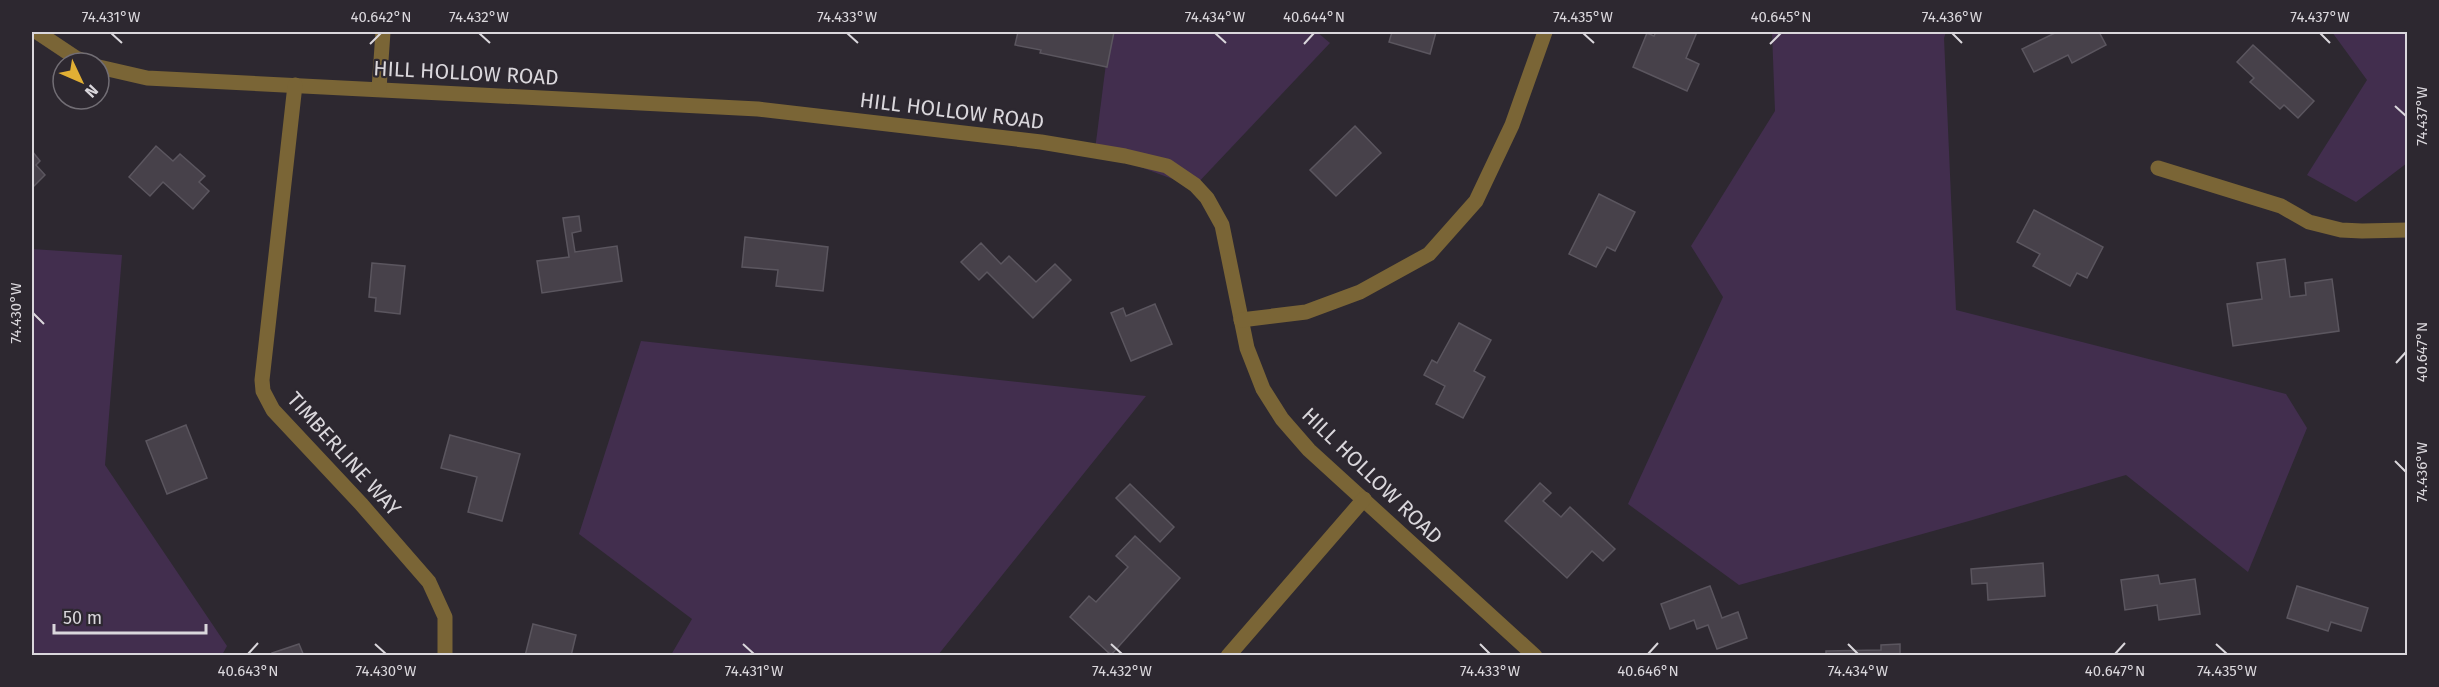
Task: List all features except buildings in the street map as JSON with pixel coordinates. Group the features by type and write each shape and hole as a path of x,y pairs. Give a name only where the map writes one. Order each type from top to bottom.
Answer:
{"street":[{"path":"37,32 66,51"},
{"path":"379,89 383,32"},
{"path":"1241,320 1306,312 1360,292 1429,254 1476,201 1512,124 1545,32"},
{"name":"HILL HOLLOW ROAD","path":"111,70 147,78 758,109 1041,142 1125,156 1167,166 1195,185 1207,198 1222,225 1247,348 1263,389 1282,419 1309,450 1535,656"},
{"name":"TIMBERLINE WAY","path":"295,85 263,368 263,391 273,410 362,505 429,582 445,617 445,656"},
{"path":"2157,168 2281,206 2309,222 2341,230 2408,230"},
{"path":"1228,656 1364,499"}],"shaded area":[{"path":"1110,32 1317,32 1330,43 1194,187 1095,150"},
{"path":"1772,32 1946,32 1944,38 1956,310 2286,394 2307,428 2248,572 2126,475 1739,585 1628,504 1723,297 1691,246 1775,111"},
{"path":"2332,32 2407,32 2407,163 2356,202 2307,175 2367,80"},
{"path":"32,249 122,255 105,465 227,646 222,655 32,655"},
{"path":"641,341 1146,396 938,655 671,655 692,619 579,534"}]}
